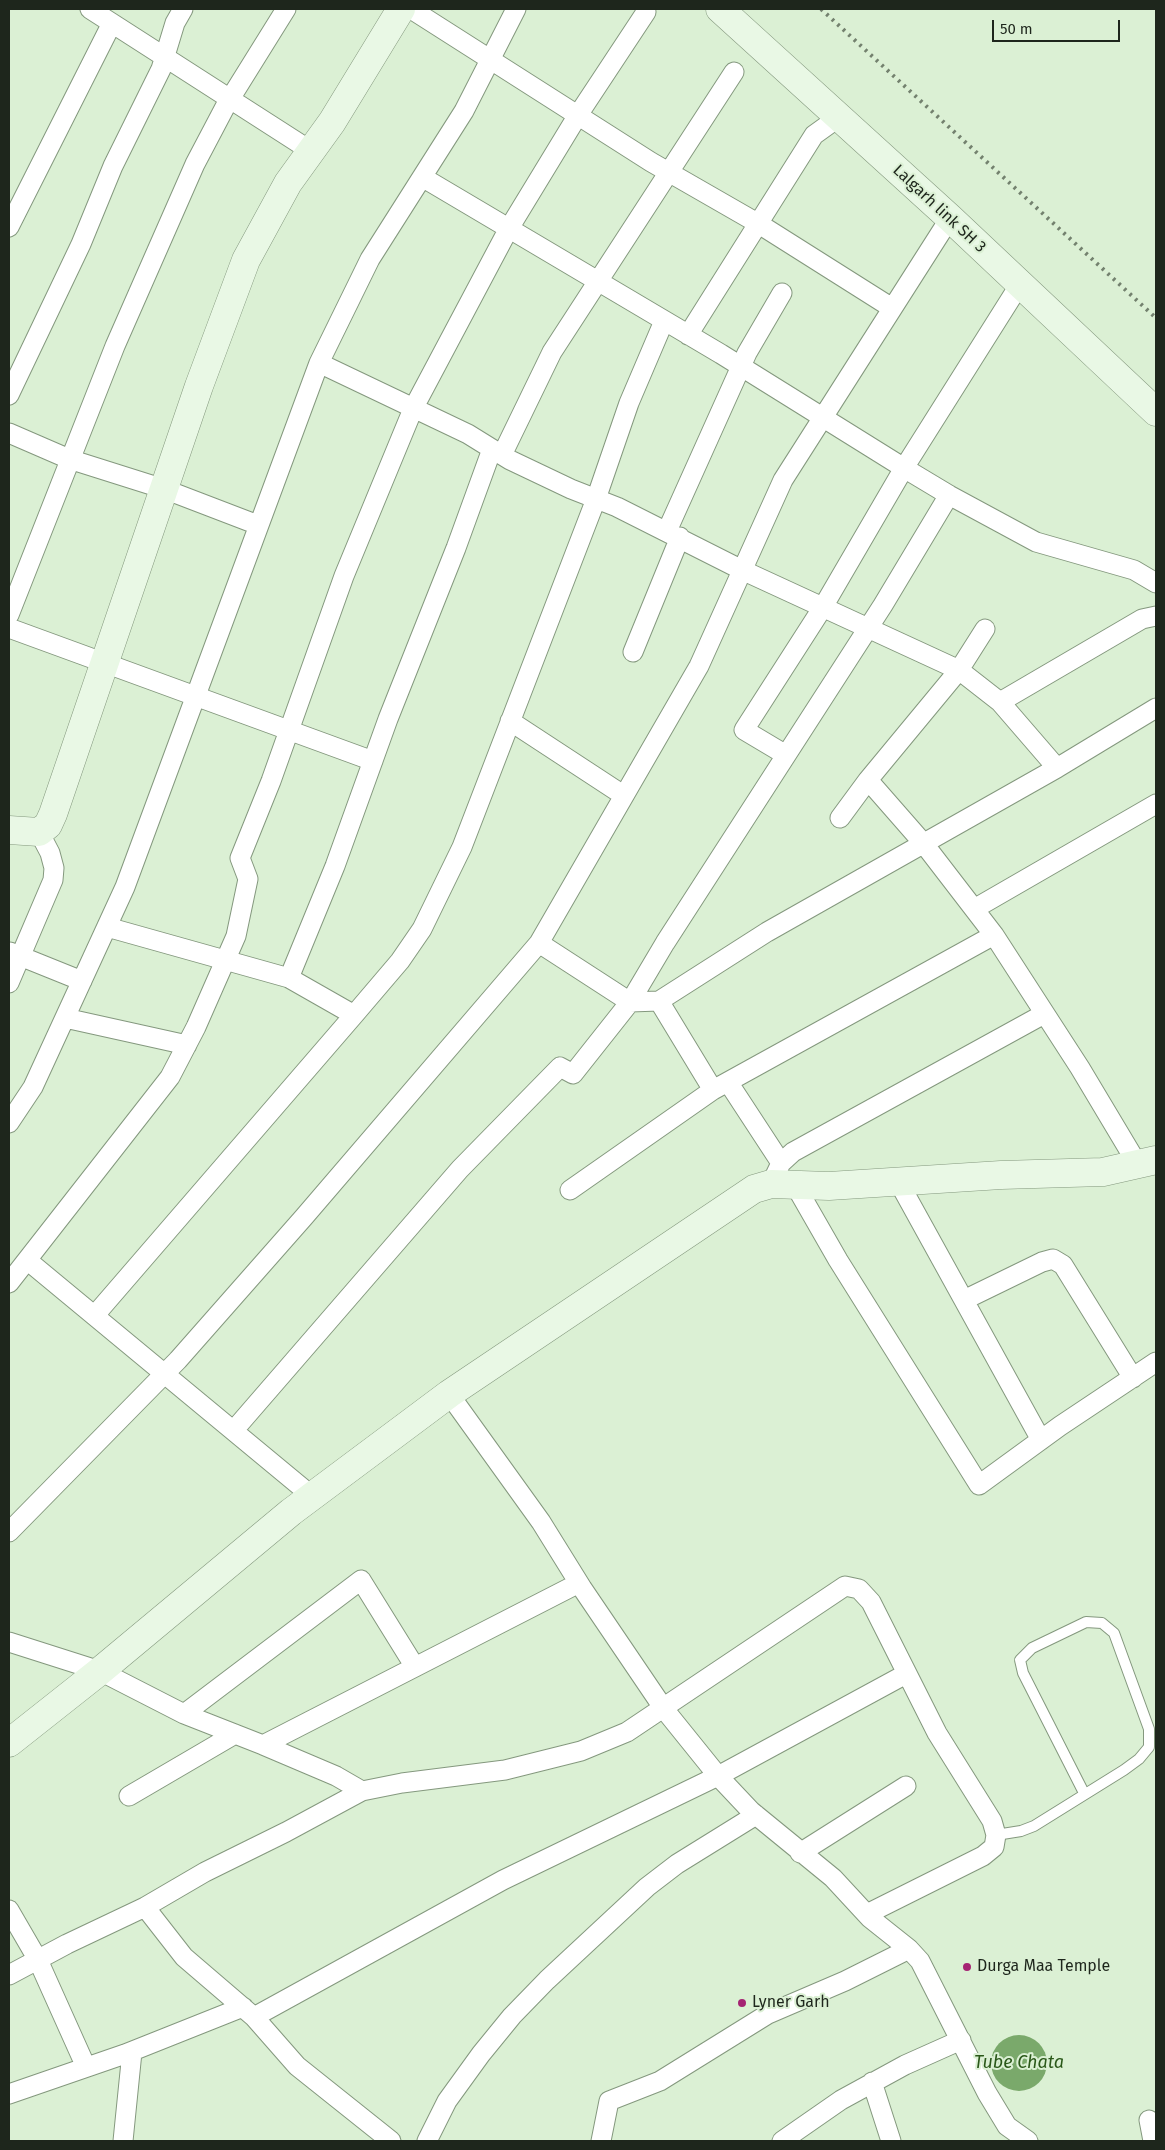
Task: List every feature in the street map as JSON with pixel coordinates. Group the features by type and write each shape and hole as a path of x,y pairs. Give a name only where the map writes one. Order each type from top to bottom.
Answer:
{"street":[{"path":"90,9 164,57 231,97 311,151"},
{"path":"9,395 81,244 113,166 161,69 174,23 184,9"},
{"path":"9,615 69,458 194,164 231,97 286,9"},
{"path":"9,830 39,832 48,824 64,788 104,662 246,260 288,183 332,122 402,9"},
{"path":"412,9 669,172 759,224 892,308"},
{"path":"9,1123 33,1087 124,887 319,363 370,259 464,111 516,9"},
{"name":"Lalgarh link SH 3","path":"720,9 950,218 1156,412"},
{"path":"9,1283 20,1260 170,1077 187,1045 236,936 248,879 240,858 289,731 344,576 413,409 508,230 578,115 646,12"},
{"path":"9,228 112,23"},
{"path":"289,978 335,866 373,761 497,452 552,352 596,281 734,72"},
{"path":"688,335 814,135 839,117"},
{"path":"422,177 508,230 741,366 949,495 1036,542 1134,570 1156,583"},
{"path":"9,1532 165,1372 304,1217 539,943 699,666 783,480 822,416 950,218"},
{"path":"786,754 744,730 823,607 904,468 1020,284"},
{"path":"633,652 674,534 741,366 782,293"},
{"path":"95,1315 400,961 422,929 462,847 596,499 629,403 664,321"},
{"path":"319,363 468,434 497,452 571,489 674,534 742,570 959,670 1000,702 1057,768"},
{"path":"9,433 69,458 164,489 258,525"},
{"path":"234,1430 460,1170 560,1067 573,1074 630,1002 665,943 868,627 949,495"},
{"path":"1000,702 1142,619 1156,616"},
{"path":"9,628 373,761"},
{"path":"840,818 868,780 959,670 984,629"},
{"path":"539,943 630,1002 659,1001 767,932 1057,768 1156,708"},
{"path":"510,721 623,795"},
{"path":"9,1743 100,1671 185,1598 312,1496 449,1394 754,1190 782,1177 830,1186 898,1181 1103,1172 1150,1166 1080,1068 994,935 924,844 868,780"},
{"path":"974,909 1156,804"},
{"path":"9,983 14,954 54,880 54,868 50,853 39,832"},
{"path":"107,926 289,978 354,1015"},
{"path":"570,1190 720,1086 994,935"},
{"path":"14,954 82,981"},
{"path":"659,1001 720,1086 838,1260 979,1485 1041,1440 1156,1362"},
{"path":"782,1177 793,1152 1044,1014"},
{"path":"65,1018 187,1045"},
{"path":"898,1181 1041,1440"},
{"path":"964,1300 1042,1262 1054,1259 1063,1265 1133,1378"},
{"path":"20,1260 95,1315 312,1496"},
{"path":"449,1394 541,1522 578,1583 664,1709 718,1776 756,1815 800,1853 833,1878 867,1914 909,1949 920,1961 987,2093 1007,2126 1028,2141"},
{"path":"184,1714 361,1580 415,1668"},
{"path":"263,1745 578,1583"},
{"path":"9,1975 145,1907 205,1872 362,1792 402,1783 505,1770 581,1751 627,1732 845,1586 859,1589 871,1602 937,1733 992,1820 996,1834 994,1847 983,1856 867,1914"},
{"path":"9,1642 100,1671 184,1714 336,1776 362,1792"},
{"path":"9,2094 248,2012 503,1880 718,1776 906,1674"},
{"path":"129,1796 235,1734"},
{"path":"800,1853 906,1786"},
{"path":"427,2141 446,2101 481,2054 512,2016 547,1980 647,1887 677,1864 756,1815"},
{"path":"145,1907 184,1957 248,2012 297,2066 391,2141"},
{"path":"9,1910 38,1960 86,2067"},
{"path":"601,2141 609,2101 660,2081 768,2014 845,1981 909,1949"},
{"path":"782,2141 841,2100 872,2082 961,2040"},
{"path":"123,2141 132,2052"},
{"path":"872,2082 891,2141"},
{"path":"1149,2120 1153,2141"}],"lane":[{"path":"996,1834 1021,1831 1034,1826 1084,1793 1124,1770 1139,1759 1149,1747 1149,1729 1114,1633 1102,1622 1086,1622 1032,1648 1020,1660 1023,1673 1084,1793"}],"water":[{"name":"Tube Chata","path":"1013,2035 1025,2035 1035,2039 1043,2047 1047,2063 1043,2079 1035,2087 1025,2091 1013,2091 1003,2087 995,2079 991,2069 991,2057 995,2047 1003,2039"}],"railway":[{"path":"821,9 1156,318"}],"place":[{"name":"Durga Maa Temple","path":"967,1967"},
{"name":"Lyner Garh","path":"742,2003"}]}
